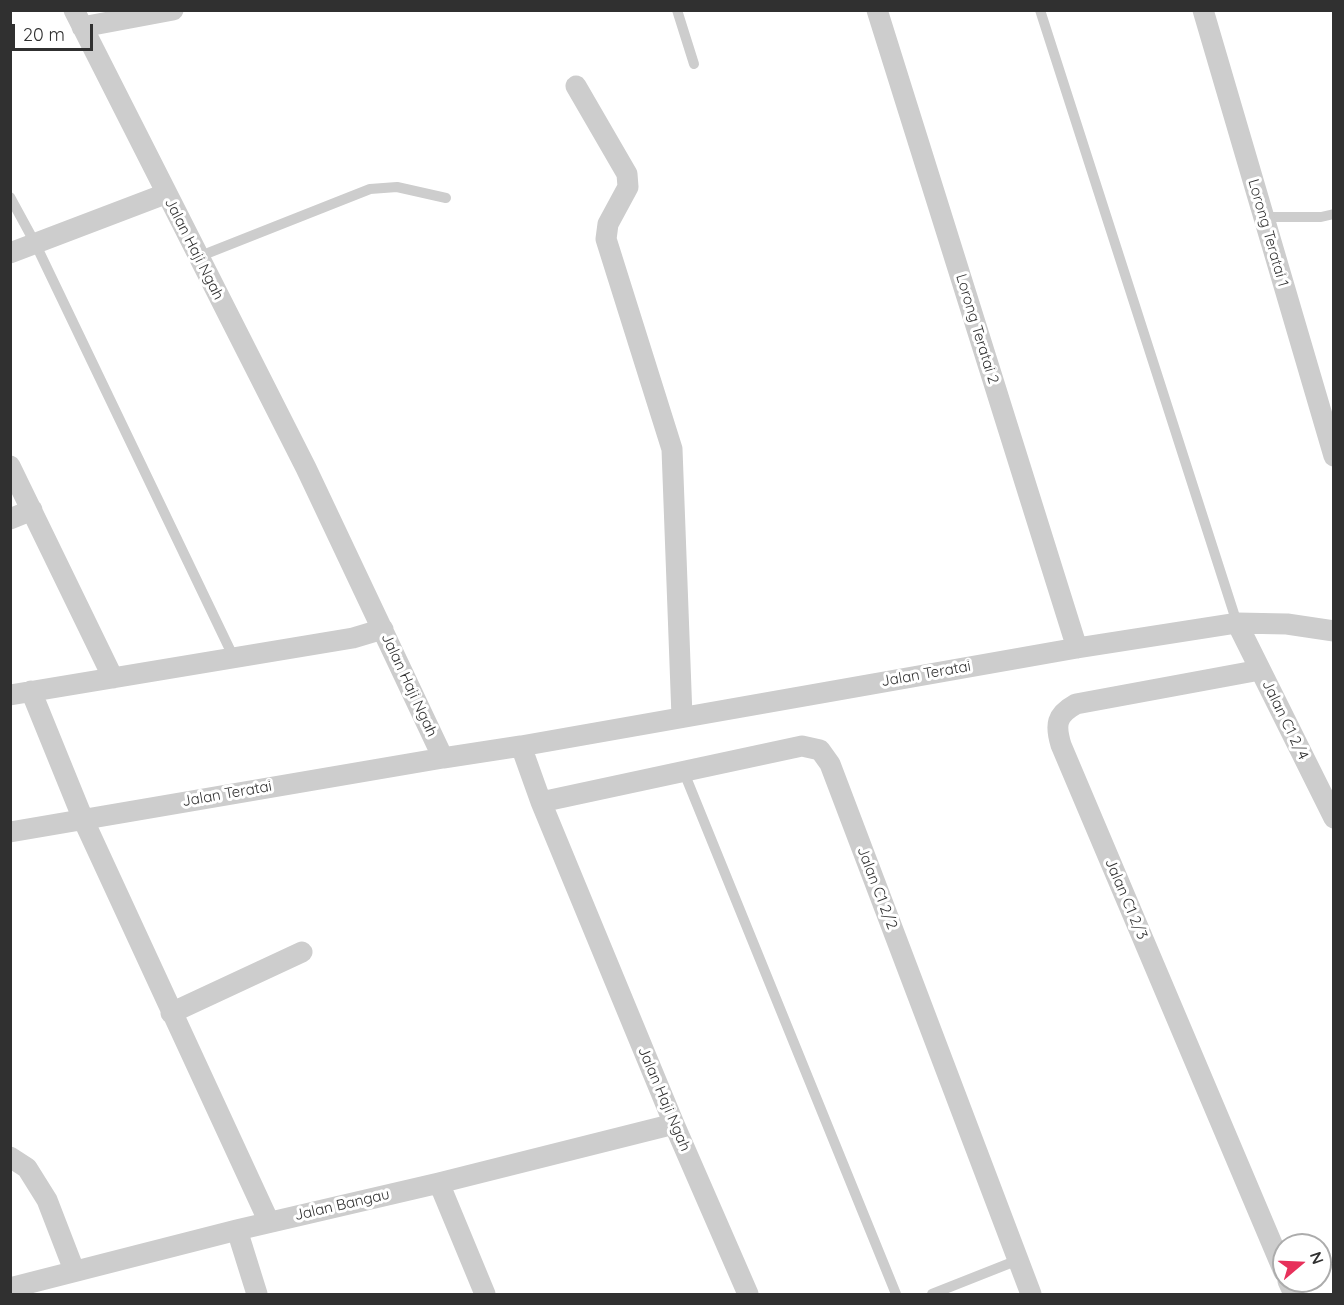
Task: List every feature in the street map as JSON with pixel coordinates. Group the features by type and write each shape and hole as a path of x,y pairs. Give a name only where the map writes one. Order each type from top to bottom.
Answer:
{"street":[{"path":"78,19 172,10"},
{"name":"Lorong Teratai 2","path":"877,10 1077,648"},
{"name":"Lorong Teratai 1","path":"1203,10 1334,456"},
{"name":"Jalan Haji Ngah","path":"78,19 306,468 443,758"},
{"path":"576,86 629,181 608,224 606,239 672,449 682,717"},
{"path":"10,253 165,194"},
{"path":"10,466 113,678"},
{"path":"10,519 32,510"},
{"name":"Jalan Teratai","path":"521,746 1077,648 1237,623 1287,624 1334,631"},
{"name":"Jalan C1 2/4","path":"1237,623 1334,818"},
{"path":"269,1222 83,819 21,693 233,656 353,638 383,629"},
{"name":"Jalan C1 2/3","path":"1260,669 1076,704 1066,709 1058,719 1057,731 1272,1244"},
{"path":"443,758 521,746"},
{"name":"Jalan Haji Ngah","path":"521,746 541,802 674,1124 748,1294"},
{"name":"Jalan C1 2/2","path":"541,802 802,746 819,750 830,764 1031,1294"},
{"name":"Jalan Teratai","path":"10,832 443,758"},
{"path":"171,1013 302,952"},
{"name":"Jalan Bangau","path":"10,1288 74,1270 674,1124"},
{"path":"10,1157 27,1168 47,1200 74,1270"},
{"path":"439,1183 485,1294"},
{"path":"237,1230 257,1294"}],"lane":[{"path":"677,10 694,64"},
{"path":"1040,10 1237,623"},
{"path":"198,257 370,189 397,187 446,198"},
{"path":"10,197 35,243 233,656"},
{"path":"1263,217 1322,217 1334,214"},
{"path":"683,770 897,1294"},
{"path":"932,1294 1018,1260"}]}
